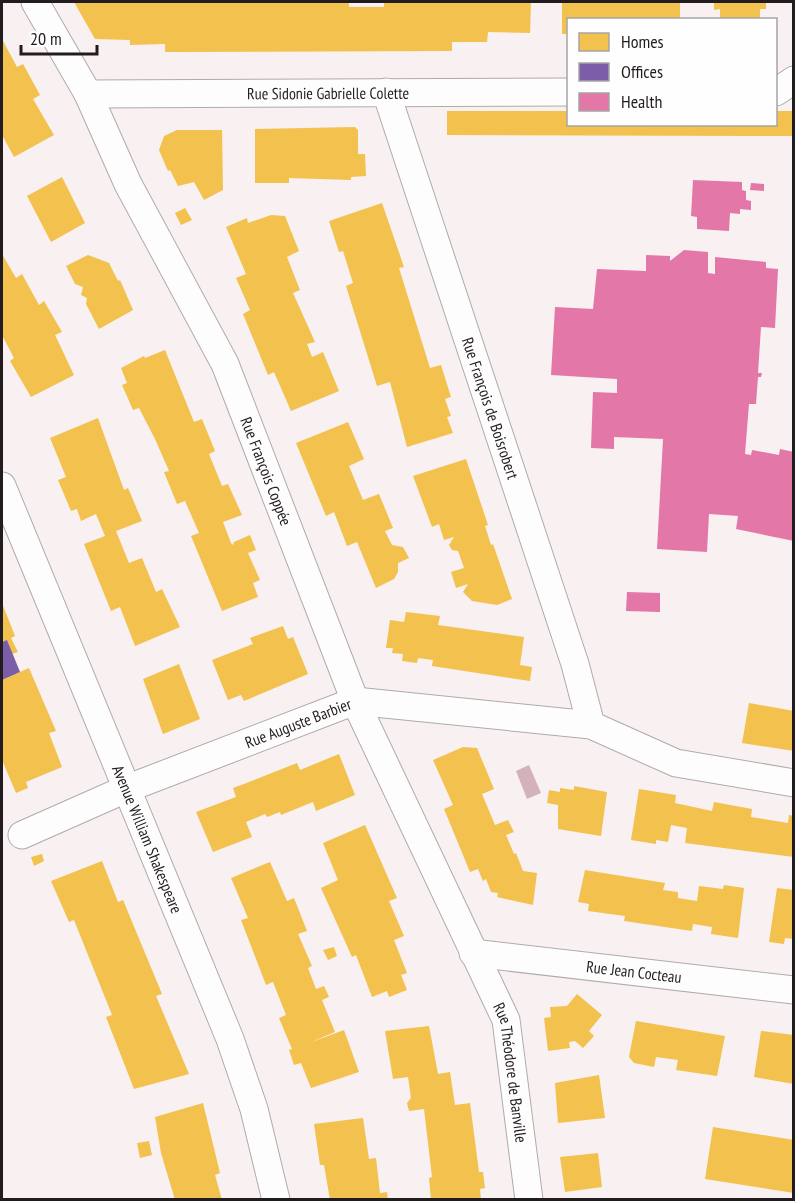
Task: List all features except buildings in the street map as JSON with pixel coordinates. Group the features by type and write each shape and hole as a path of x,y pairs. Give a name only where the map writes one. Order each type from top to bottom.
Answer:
{"street":[{"name":"Rue François Coppée","path":"35,2 88,94 128,184 225,364 355,701 473,953"},
{"name":"Rue François de Boisrobert","path":"386,92 571,653 591,725"},
{"name":"Rue Sidonie Gabrielle Colette","path":"88,94 567,92"},
{"name":"Avenue William Shakespeare","path":"2,486 230,1039 254,1109 276,1200"},
{"name":"Rue Auguste Barbier","path":"22,835 126,789 355,701 591,725"},
{"path":"591,725 676,764 794,783"},
{"name":"Rue Jean Cocteau","path":"473,953 794,990"},
{"name":"Rue Théodore de Banville","path":"473,953 506,1020 529,1200"}],"shaded area":[{"path":"529,765 541,793 527,799 516,771"}]}
